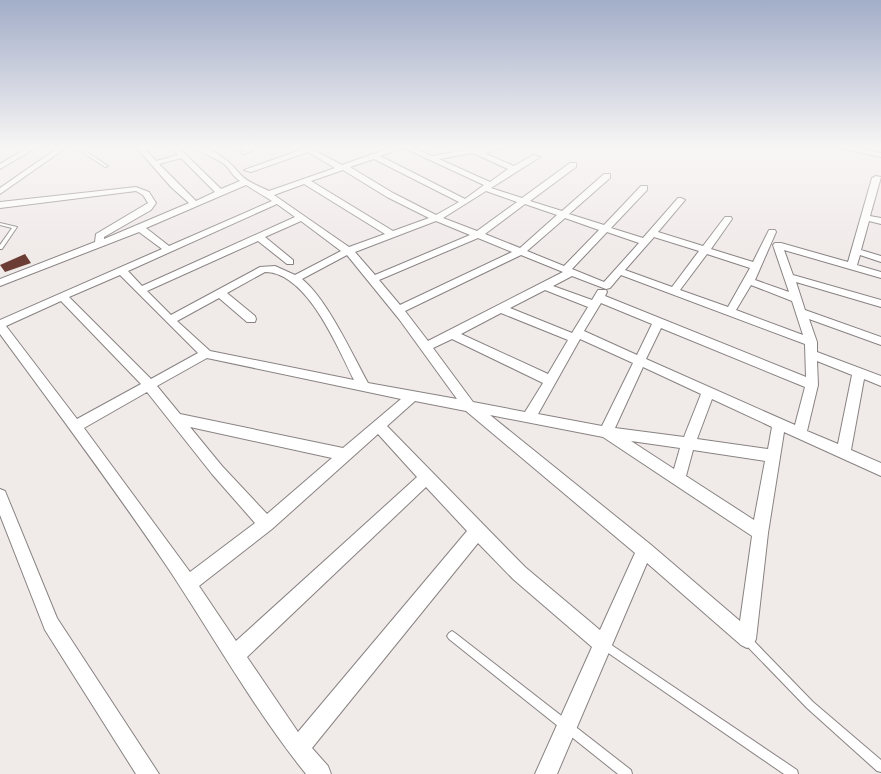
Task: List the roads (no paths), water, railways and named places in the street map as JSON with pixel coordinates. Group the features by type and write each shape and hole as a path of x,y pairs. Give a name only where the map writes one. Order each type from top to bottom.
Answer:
{"street":[{"path":"0,192 9,183"},
{"path":"171,183 196,204"},
{"path":"211,183 221,192"},
{"path":"0,283 140,228 242,183"},
{"path":"247,183 302,217 354,256 398,310 470,406 644,550 747,639"},
{"path":"302,183 168,250 0,325 112,476 188,584 286,733 320,774"},
{"path":"309,183 392,234"},
{"path":"369,183 436,218 606,286"},
{"path":"428,183 466,202"},
{"path":"481,183 524,201 644,242"},
{"path":"296,279 348,251 436,218 466,202 494,183"},
{"path":"372,280 479,234 548,183"},
{"path":"398,310 522,251 599,183"},
{"path":"852,266 874,183"},
{"path":"426,347 545,286 569,271 604,229 644,188"},
{"path":"0,205 136,189 142,190 152,203 148,208 99,236 100,244"},
{"path":"870,198 881,200"},
{"path":"528,417 606,286 681,200"},
{"path":"141,290 302,217"},
{"path":"865,217 881,221"},
{"path":"674,291 728,219"},
{"path":"140,228 168,250"},
{"path":"772,232 772,244 790,277 811,348 812,385 800,433"},
{"path":"652,233 755,266"},
{"path":"260,237 290,262"},
{"path":"730,312 749,281 755,266 772,244"},
{"path":"772,244 881,275"},
{"path":"855,252 881,259"},
{"path":"170,320 263,269 275,270 296,279 306,288 336,334 364,387"},
{"path":"121,270 206,354 364,387 606,432 772,456"},
{"path":"619,271 730,312 881,381"},
{"path":"790,277 881,304"},
{"path":"749,281 797,299"},
{"path":"545,286 658,322 812,385"},
{"path":"220,293 252,319"},
{"path":"62,296 149,385 217,470 266,524"},
{"path":"501,308 641,361 881,470"},
{"path":"801,312 881,341"},
{"path":"606,432 658,322"},
{"path":"452,334 550,382"},
{"path":"75,426 206,354"},
{"path":"843,453 859,372"},
{"path":"678,479 688,444 708,392"},
{"path":"188,584 266,524 413,396"},
{"path":"175,418 346,455"},
{"path":"747,639 760,533 779,424"},
{"path":"378,426 519,574 603,644"},
{"path":"606,432 760,533"},
{"path":"235,655 426,478"},
{"path":"0,496 51,624 148,774"},
{"path":"298,748 477,531"},
{"path":"546,774 644,550"}],"lane":[{"path":"0,224 15,227 0,248"},
{"path":"452,636 628,774"},
{"path":"747,639 810,705 881,767"},
{"path":"603,644 793,774"}]}
